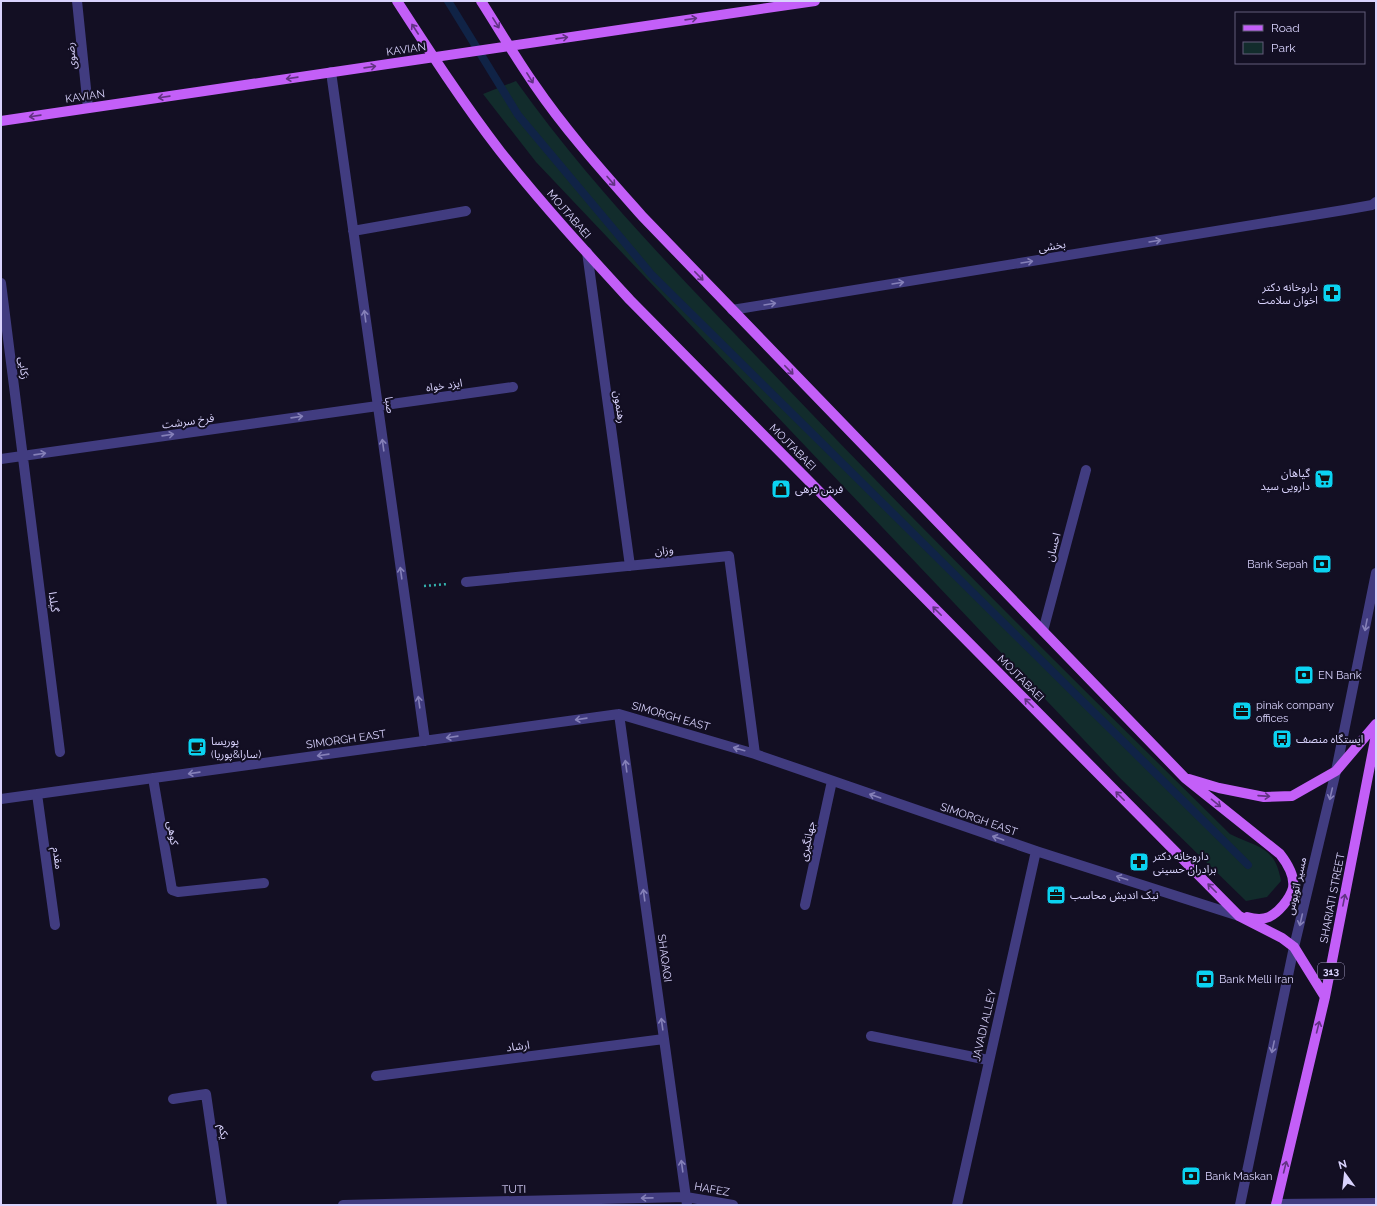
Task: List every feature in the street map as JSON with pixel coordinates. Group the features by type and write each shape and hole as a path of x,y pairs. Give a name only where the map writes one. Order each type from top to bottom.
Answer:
{"main road":[{"name":"MOJTABAEI","path":"397,1 434,58 501,151 552,214 630,300 1239,916 1282,938 1294,947"},
{"path":"482,1 534,84 584,150 642,216 1185,778 1280,854 1288,864 1292,874 1293,888 1288,899 1268,918 1257,919 1239,916"},
{"name":"KAVIAN","path":"1,121 814,1"},
{"path":"1185,778 1220,788 1264,797 1292,796 1336,771 1376,724"},
{"name":"SHARIATI STREET","path":"1276,1205 1326,998 1376,735"},
{"path":"1294,947 1326,998"}],"street":[{"name":"رضوی","path":"77,1 88,108"},
{"name":"صبا","path":"331,72 425,741"},
{"name":"بخشی","path":"732,310 1375,205"},
{"path":"353,231 466,211"},
{"name":"رهنمون","path":"587,252 630,566"},
{"name":"زکایی","path":"1,283 23,456"},
{"name":"ایزد خواه","path":"378,406 513,387"},
{"name":"فرخ سرشت","path":"1,459 378,406"},
{"name":"گیلدا","path":"23,456 60,752"},
{"name":"احسان","path":"1043,631 1086,470"},
{"name":"وزان","path":"466,582 729,556 755,754"},
{"name":"مسیر اتوبوس","path":"1240,1205 1294,947 1336,771 1376,573"},
{"name":"SIMORGH EAST","path":"1,799 619,714 755,754 1036,851 1239,916"},
{"name":"SHAQAQI","path":"619,714 687,1201"},
{"name":"کوهی","path":"153,778 169,884 172,890 178,892 264,883"},
{"name":"جهانگیری","path":"805,905 832,781"},
{"name":"مقدم","path":"37,794 55,925"},
{"name":"JAVADI ALLEY","path":"957,1205 988,1060 1036,851"},
{"path":"871,1036 988,1060"},
{"name":"ارشاد","path":"376,1076 664,1039"},
{"name":"یکم","path":"173,1099 206,1094 222,1205"},
{"name":"TUTI","path":"343,1205 687,1201"},
{"name":"HAFEZ","path":"687,1201 733,1205"},
{"path":"1276,1205 1376,1203"}],"path":[{"path":"403,588 466,582"}],"green space":[{"path":"516,81 578,162 679,276 950,556 1230,834 1257,846 1270,854 1278,870 1281,881 1267,897 1246,901 1120,778 536,162 483,94"}],"waterway":[{"path":"448,1 518,115 651,274 1248,865"}],"place":[{"name":"داروخانه دکتر اخوان سلامت","path":"1332,293"},
{"name":"گیاهان دارویی سید","path":"1324,479"},
{"name":"فرش فرهی","path":"781,489"},
{"name":"Bank Sepah","path":"1322,564"},
{"name":"EN Bank","path":"1304,675"},
{"name":"pinak company offices","path":"1242,711"},
{"name":"ایستگاه منصف","path":"1282,739"},
{"name":"پوریسا (سارا&پوریا)","path":"197,747"},
{"name":"داروخانه دکتر برادران حسینی","path":"1139,862"},
{"name":"نیک اندیش محاسب","path":"1056,895"},
{"name":"Bank Melli Iran","path":"1205,979"},
{"name":"Bank Maskan","path":"1191,1176"}]}
